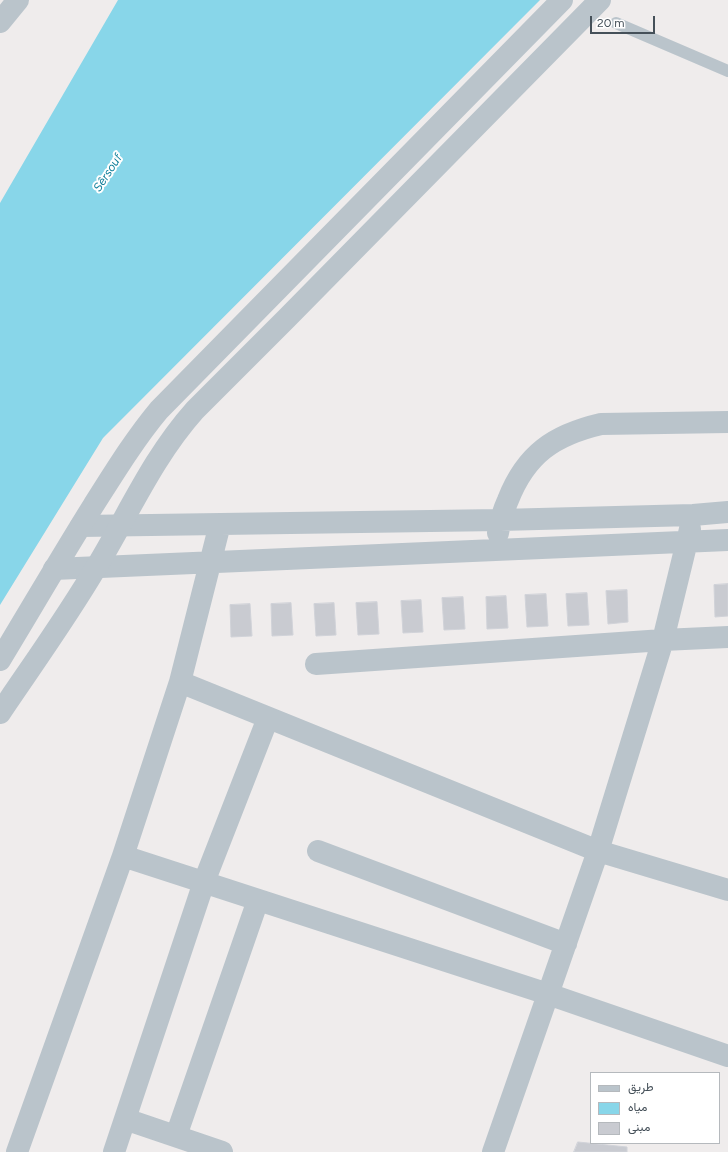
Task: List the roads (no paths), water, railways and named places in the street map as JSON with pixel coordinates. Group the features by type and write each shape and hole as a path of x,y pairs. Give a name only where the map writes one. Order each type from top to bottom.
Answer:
{"street":[{"path":"0,22 18,0"},
{"path":"0,660 80,526 134,441 146,426 172,396 562,0"},
{"path":"0,712 79,596 97,567 158,458 182,425 195,410 286,320 600,0"},
{"path":"266,301 286,320"},
{"path":"496,550 500,520 512,490 530,461 545,447 562,436 581,428 601,424 728,422"},
{"path":"80,526 500,520 693,515 728,512"},
{"path":"493,1152 598,851 663,640 693,515"},
{"path":"17,1152 123,856 180,682 220,524"},
{"path":"54,570 728,540"},
{"path":"316,664 663,640 728,637"},
{"path":"180,682 598,851 728,890"},
{"path":"114,1152 204,882 268,718"},
{"path":"318,851 566,944"},
{"path":"123,856 548,994 728,1056"},
{"path":"176,1136 258,900"},
{"path":"125,1118 222,1152"}],"lane":[{"path":"616,22 728,71"}],"water":[{"name":"Sêrsouf","path":"118,0 540,0 103,438 0,605 0,203"}]}
